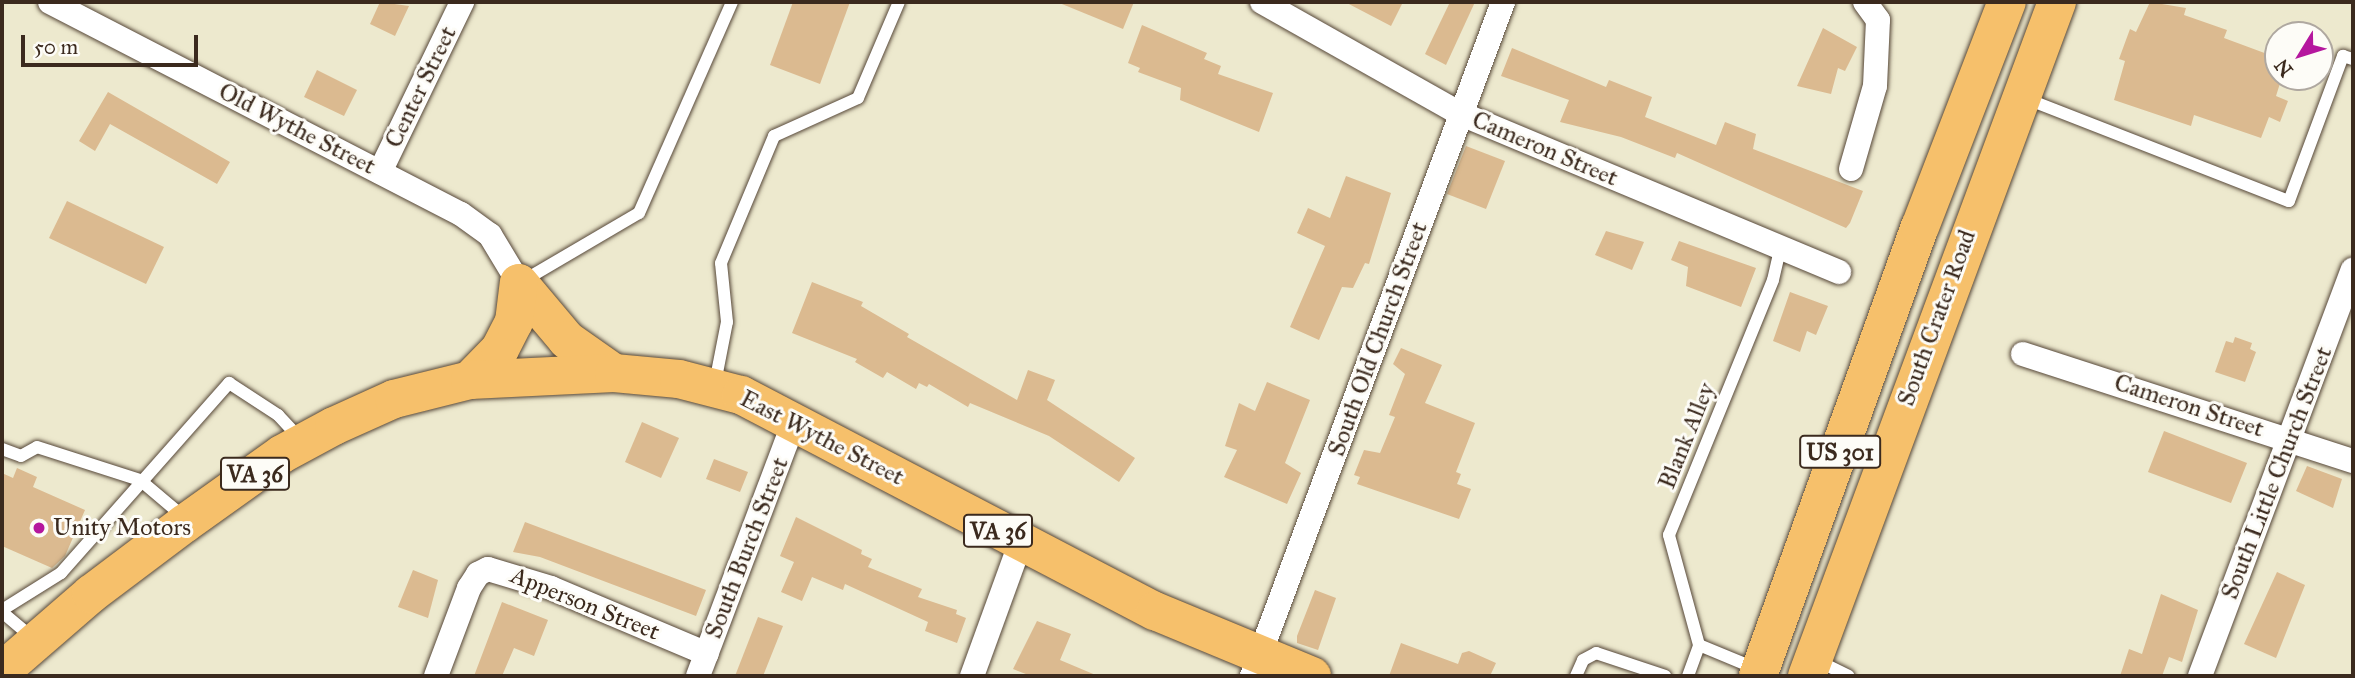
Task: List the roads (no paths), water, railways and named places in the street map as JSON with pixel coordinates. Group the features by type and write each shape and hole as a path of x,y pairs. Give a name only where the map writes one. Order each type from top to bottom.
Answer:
{"main road":[{"name":"South Crater Road","path":"1759,673 1920,228 2007,2"},
{"name":"South Crater Road","path":"1811,667 2057,2"},
{"path":"519,283 544,317 567,340 614,373"},
{"path":"470,380 500,349 514,322 519,283"},
{"name":"East Wythe Street","path":"2,671 188,521 304,443 394,400 470,380 614,373 714,386 795,419 1020,544 1155,611 1256,666 1312,676"}],"street":[{"name":"Old Wythe Street","path":"50,2 461,214 491,235 519,283"},
{"name":"Center Street","path":"380,172 462,2"},
{"name":"Cameron Street","path":"1262,2 1459,113 1839,272"},
{"name":"South Old Church Street","path":"1256,666 1459,113 1503,2"},
{"path":"1851,169 1875,86 1878,20 1865,2"},
{"name":"South Little Church Street","path":"2200,676 2353,270"},
{"name":"Cameron Street","path":"2023,354 2290,438 2353,461"},
{"name":"South Burch Street","path":"703,665 795,419"},
{"path":"972,676 1020,544"},
{"name":"Apperson Street","path":"436,676 469,587 478,574 498,569 703,665"}],"lane":[{"path":"519,283 639,212 732,2"},
{"path":"714,386 727,321 721,263 774,136 858,98 899,2"},
{"path":"2020,96 2289,201 2343,56 2353,59"},
{"name":"Blank Alley","path":"1699,645 1669,535 1773,280 1781,246"},
{"path":"36,641 2,611 61,573 140,480 229,383 278,415 304,443"},
{"path":"2,449 21,456 37,447 140,480 188,521"},
{"path":"1688,676 1699,645 1759,673"},
{"path":"1576,676 1583,660 1596,653 1665,676"},
{"path":"1811,667 1849,676"}],"place":[{"name":"Unity Motors","path":"39,528"}]}
